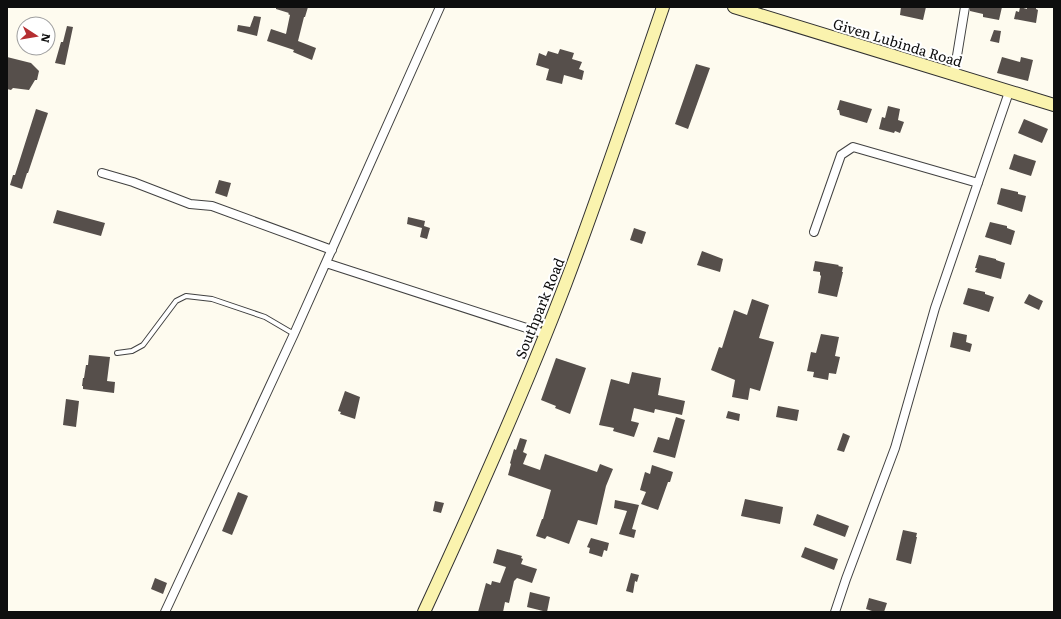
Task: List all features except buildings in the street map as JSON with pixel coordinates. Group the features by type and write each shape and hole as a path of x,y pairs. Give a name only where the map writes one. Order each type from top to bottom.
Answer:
{"street":[{"path":"165,612 294,334 440,7"},
{"name":"Southpark Road","path":"424,612 468,516 565,285 663,7"},
{"name":"Given Lubinda Road","path":"734,7 1054,105"},
{"path":"954,74 965,7"},
{"path":"835,612 895,448 935,308 1009,92"},
{"path":"814,232 840,155 853,147 978,183"},
{"path":"102,173 133,182 190,204 212,206 332,250"},
{"path":"326,263 545,334"}],"lane":[{"path":"117,354 143,345 176,301 186,296 212,298 272,320 294,334"}]}
